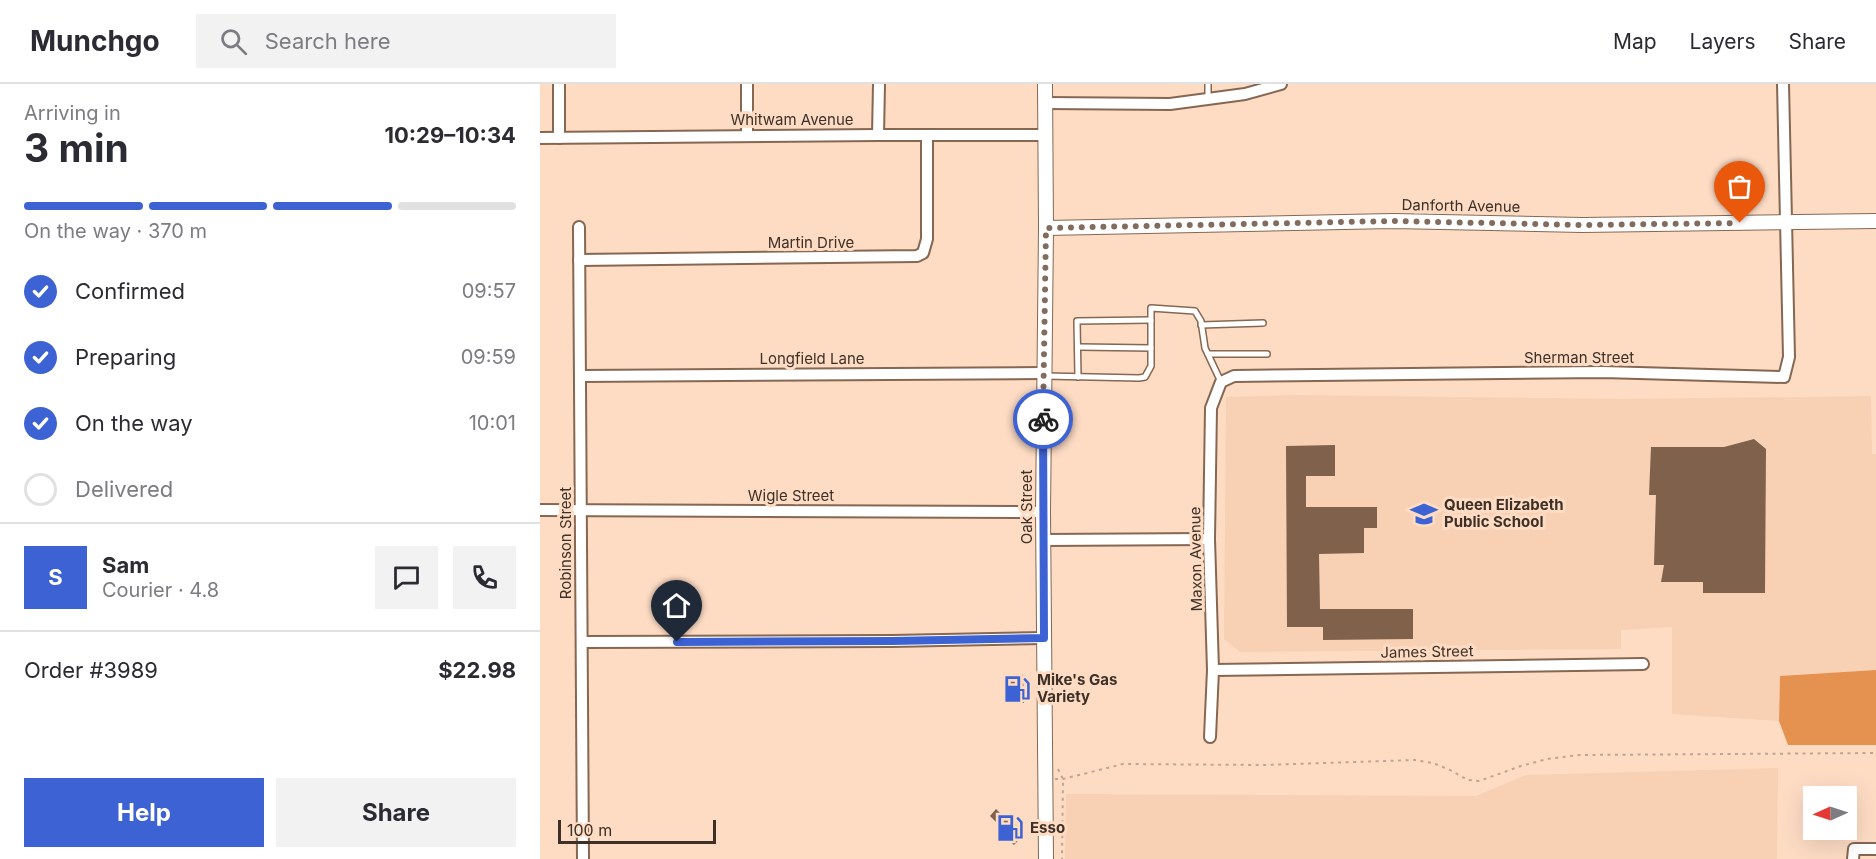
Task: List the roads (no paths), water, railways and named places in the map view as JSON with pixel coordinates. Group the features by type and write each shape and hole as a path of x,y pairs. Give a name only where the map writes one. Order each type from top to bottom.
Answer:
{"street":[{"path":"559,84 559,138"},
{"path":"878,135 879,84"},
{"name":"Oak Street","path":"1045,84 1043,540 1046,859"},
{"path":"1045,103 1170,105 1245,94 1281,84"},
{"path":"1784,84 1785,222"},
{"path":"747,85 747,136"},
{"name":"Martin Drive","path":"579,260 917,256 923,253 927,239 927,135"},
{"name":"Whitwam Avenue","path":"540,138 1045,135"},
{"name":"Danforth Avenue","path":"1046,228 1393,221 1582,225 1876,221"},
{"name":"Sherman Street","path":"1221,382 1234,376 1603,372 1784,377 1789,357 1785,222"},
{"name":"Robinson Street","path":"579,227 583,859"},
{"name":"Longfield Lane","path":"580,376 1044,374"},
{"name":"Maxon Avenue","path":"1210,737 1213,670 1209,539 1210,408 1221,382"},
{"name":"Wigle Street","path":"540,510 1043,512"},
{"path":"1043,540 1209,539"},
{"path":"582,642 1044,638"},
{"name":"James Street","path":"1213,670 1642,664"},
{"path":"1854,854 1876,849"}],"lane":[{"path":"1208,84 1208,99"},
{"path":"1044,374 1078,377 1145,377 1151,366 1151,308 1195,311 1201,325 1205,348 1221,382"},
{"path":"1078,377 1077,321 1151,320"},
{"path":"1201,325 1263,322"},
{"path":"1079,348 1152,348"},
{"path":"1208,354 1267,354"}],"place":[{"name":"Queen Elizabeth Public School","path":"1424,514"},
{"name":"Mike's Gas Variety","path":"1017,689"},
{"name":"Esso","path":"1010,828"}]}
